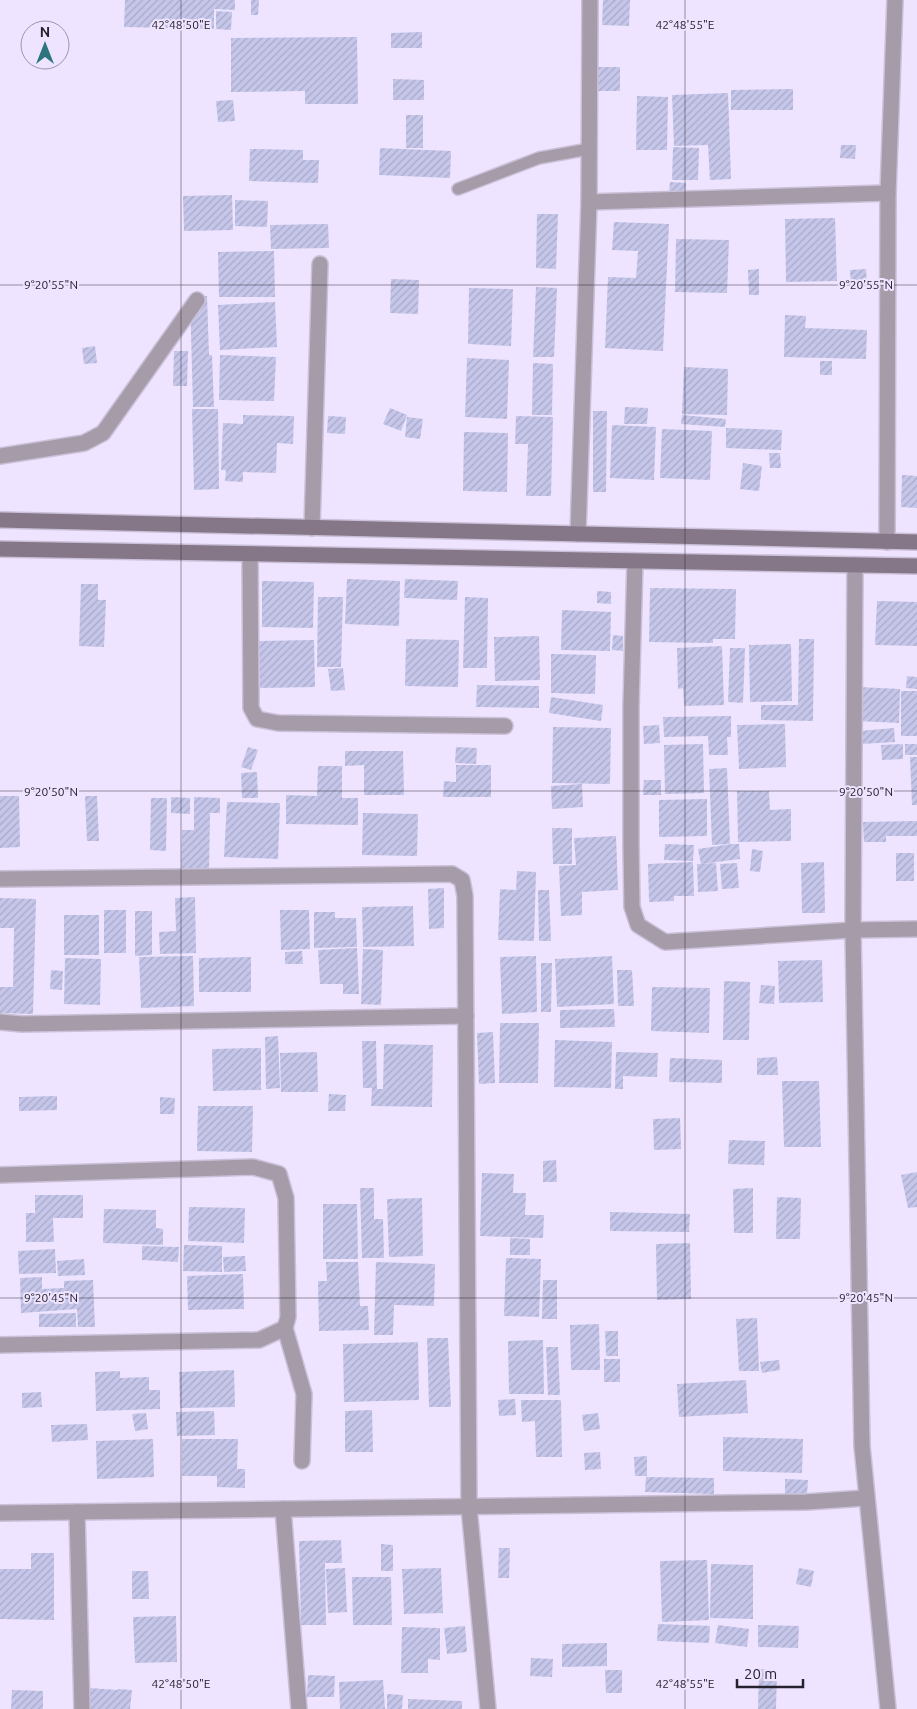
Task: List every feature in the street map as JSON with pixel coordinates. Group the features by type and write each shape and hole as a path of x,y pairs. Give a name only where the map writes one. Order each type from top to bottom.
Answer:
{"main road":[{"path":"0,520 917,542"},
{"path":"0,548 917,566"}],"street":[{"path":"578,534 589,202 590,0"},
{"path":"887,542 888,194 895,0"},
{"path":"589,202 888,194"},
{"path":"312,528 320,264"},
{"path":"0,456 84,443 103,433 196,300"},
{"path":"250,554 251,708 257,719 278,723 504,726"},
{"path":"635,561 631,706 631,862 632,907 638,925 665,942 853,930 917,929"},
{"path":"855,565 853,930 862,1446 888,1709"},
{"path":"0,879 452,874 462,880 465,896 469,1507 488,1709"},
{"path":"0,1022 22,1024 466,1016"},
{"path":"0,1175 253,1167 279,1174 286,1198 288,1317 285,1328 304,1394 302,1460"},
{"path":"0,1344 259,1340 285,1328"},
{"path":"0,1514 806,1502 866,1498"},
{"path":"284,1509 299,1709"},
{"path":"77,1512 82,1709"}],"lane":[{"path":"458,189 539,158 589,149"}],"building":[{"path":"125,0 235,0 235,10 214,9 214,29 124,27"},
{"path":"251,0 259,0 258,15 251,15"},
{"path":"603,0 630,0 629,26 602,25"},
{"path":"216,11 232,12 231,30 216,29"},
{"path":"422,32 422,48 391,48 391,33"},
{"path":"357,37 358,104 305,104 305,91 231,92 231,38"},
{"path":"598,67 620,67 620,91 598,91"},
{"path":"393,79 424,80 424,100 393,100"},
{"path":"793,89 793,110 731,110 731,90"},
{"path":"728,93 731,179 710,180 708,145 674,146 672,95"},
{"path":"637,96 668,97 667,150 636,150"},
{"path":"233,100 235,121 218,122 216,101"},
{"path":"406,115 423,115 423,148 406,148"},
{"path":"841,145 856,145 855,159 840,158"},
{"path":"673,147 699,148 698,180 672,180"},
{"path":"380,148 451,151 450,178 379,175"},
{"path":"250,149 303,150 303,160 319,160 318,183 249,181"},
{"path":"670,182 686,183 686,194 669,193"},
{"path":"232,195 233,230 184,231 183,196"},
{"path":"235,200 268,201 267,227 235,226"},
{"path":"537,214 558,214 556,269 536,268"},
{"path":"835,218 837,281 786,282 785,219"},
{"path":"614,222 669,224 663,351 605,348 608,277 636,278 638,251 612,250"},
{"path":"328,224 329,248 271,249 270,225"},
{"path":"676,239 729,240 727,293 675,292"},
{"path":"274,251 275,297 219,297 218,252"},
{"path":"759,269 759,295 749,295 748,270"},
{"path":"866,269 867,284 851,285 850,270"},
{"path":"391,279 419,280 418,314 390,313"},
{"path":"536,287 557,288 554,357 533,357"},
{"path":"469,288 513,289 511,346 468,344"},
{"path":"190,296 207,296 209,355 212,355 214,407 193,407"},
{"path":"275,302 277,347 220,350 218,305"},
{"path":"785,315 806,316 805,328 867,330 866,359 784,357"},
{"path":"95,346 97,363 84,364 82,348"},
{"path":"174,351 188,351 187,386 173,386"},
{"path":"220,355 276,357 274,401 219,400"},
{"path":"467,358 509,360 507,419 465,417"},
{"path":"820,361 832,361 832,375 820,375"},
{"path":"533,363 553,364 552,415 532,415"},
{"path":"684,367 728,369 727,415 682,414"},
{"path":"625,407 648,408 647,424 624,424"},
{"path":"390,408 407,415 401,431 383,424"},
{"path":"192,409 218,409 219,489 194,490"},
{"path":"593,411 607,411 606,492 593,492"},
{"path":"243,415 294,416 293,444 277,443 276,473 243,472 243,482 225,481 226,470 221,470 223,423 243,424"},
{"path":"682,415 726,419 725,427 681,424"},
{"path":"328,416 346,417 345,434 327,433"},
{"path":"516,416 553,417 551,496 526,496 528,444 515,444"},
{"path":"407,417 423,419 420,439 405,437"},
{"path":"612,425 656,427 654,480 610,478"},
{"path":"726,428 782,430 781,450 726,448"},
{"path":"662,429 712,431 710,480 660,478"},
{"path":"464,432 508,433 507,492 463,491"},
{"path":"769,453 780,453 781,468 770,468"},
{"path":"743,463 762,466 759,491 740,489"},
{"path":"902,475 917,476 917,508 901,507"},
{"path":"347,579 400,581 399,626 345,624"},
{"path":"405,579 458,581 457,600 404,598"},
{"path":"262,581 314,582 313,628 262,627"},
{"path":"81,584 98,584 98,600 106,600 104,647 79,646"},
{"path":"650,588 736,589 735,639 713,639 713,643 649,642"},
{"path":"597,591 611,592 611,604 597,603"},
{"path":"318,597 343,597 341,667 317,667"},
{"path":"465,597 488,598 487,668 463,668"},
{"path":"877,601 917,602 917,646 875,645"},
{"path":"562,610 611,612 610,651 561,650"},
{"path":"613,635 623,636 623,651 612,650"},
{"path":"539,636 540,680 495,681 494,637"},
{"path":"406,639 459,640 458,687 405,686"},
{"path":"799,639 814,639 813,721 761,720 761,705 798,705"},
{"path":"314,640 315,687 260,688 259,641"},
{"path":"791,644 792,701 750,702 749,645"},
{"path":"722,646 724,705 684,706 683,688 678,689 677,648"},
{"path":"730,648 745,648 743,703 728,702"},
{"path":"551,654 596,655 595,694 551,693"},
{"path":"343,668 345,690 331,691 328,669"},
{"path":"907,676 917,677 917,689 906,688"},
{"path":"477,685 539,686 539,708 476,707"},
{"path":"859,687 900,689 899,723 858,721"},
{"path":"901,691 917,691 917,736 901,736"},
{"path":"551,697 603,705 601,721 549,713"},
{"path":"731,716 731,737 727,737 728,755 709,755 708,736 664,737 663,717"},
{"path":"785,724 786,767 739,769 737,725"},
{"path":"659,725 660,743 644,744 643,726"},
{"path":"553,727 611,728 610,784 552,783"},
{"path":"894,728 895,742 861,744 860,731"},
{"path":"703,744 704,793 665,794 664,745"},
{"path":"903,744 903,759 882,760 881,745"},
{"path":"905,744 917,744 917,755 905,755"},
{"path":"248,747 258,750 251,770 241,767"},
{"path":"456,747 477,748 476,764 455,763"},
{"path":"345,751 403,751 404,795 364,795 364,765 345,766"},
{"path":"910,757 917,757 917,805 912,805"},
{"path":"456,765 491,765 491,797 443,797 444,781 456,782"},
{"path":"318,766 342,766 342,798 358,798 358,825 286,824 286,795 317,796"},
{"path":"727,768 730,844 712,845 709,769"},
{"path":"257,772 258,798 242,798 241,773"},
{"path":"644,780 661,780 661,795 643,795"},
{"path":"582,784 583,807 552,809 551,786"},
{"path":"737,791 769,791 770,810 791,809 791,841 738,842"},
{"path":"0,796 19,796 20,847 0,848"},
{"path":"85,796 97,796 99,841 87,841"},
{"path":"171,797 190,798 190,814 171,813"},
{"path":"194,797 220,798 220,813 210,813 209,873 181,873 182,830 194,830"},
{"path":"151,798 167,798 166,851 150,850"},
{"path":"707,799 707,836 659,837 659,800"},
{"path":"227,802 280,803 278,859 224,857"},
{"path":"363,813 418,814 417,856 362,855"},
{"path":"917,821 917,836 886,836 886,842 864,842 863,822"},
{"path":"552,828 572,828 572,864 553,864"},
{"path":"616,836 618,890 582,892 582,915 561,916 559,866 576,865 574,838"},
{"path":"665,844 694,845 693,861 664,860"},
{"path":"739,844 740,859 701,864 698,849"},
{"path":"752,849 763,851 760,872 750,871"},
{"path":"896,853 914,853 914,881 896,881"},
{"path":"693,862 694,896 674,896 674,901 649,902 648,864"},
{"path":"824,862 825,913 802,913 801,863"},
{"path":"716,863 718,891 698,892 697,864"},
{"path":"737,863 739,888 722,889 720,864"},
{"path":"517,871 536,872 534,941 498,940 500,889 516,890"},
{"path":"444,888 444,928 429,929 428,889"},
{"path":"538,890 549,890 551,941 539,941"},
{"path":"195,897 196,953 160,954 159,932 176,931 175,898"},
{"path":"0,898 36,899 33,1014 0,1013 0,987 13,987 14,928 0,928"},
{"path":"413,906 414,946 363,947 362,907"},
{"path":"104,910 126,910 126,953 104,953"},
{"path":"280,910 309,910 310,949 281,950"},
{"path":"135,911 152,911 152,955 135,956"},
{"path":"314,912 335,912 335,918 356,918 357,947 314,948"},
{"path":"64,915 99,915 99,955 64,955"},
{"path":"357,948 359,994 343,994 343,984 320,984 318,950"},
{"path":"363,949 383,950 381,1005 361,1004"},
{"path":"302,951 303,964 285,964 285,952"},
{"path":"193,956 194,1006 141,1008 139,957"},
{"path":"536,956 537,1012 502,1014 500,957"},
{"path":"612,956 614,1004 557,1007 555,959"},
{"path":"251,957 251,992 199,992 199,958"},
{"path":"65,958 101,959 100,1005 64,1004"},
{"path":"822,960 823,1002 779,1003 778,961"},
{"path":"541,963 552,963 551,1012 541,1012"},
{"path":"51,970 63,971 62,990 50,989"},
{"path":"617,970 632,970 634,1006 618,1006"},
{"path":"724,981 750,982 749,1040 723,1040"},
{"path":"761,985 775,986 774,1004 759,1003"},
{"path":"652,987 710,988 709,1033 651,1031"},
{"path":"614,1009 615,1027 560,1028 560,1010"},
{"path":"500,1023 539,1023 538,1083 499,1083"},
{"path":"493,1032 495,1083 479,1084 477,1033"},
{"path":"278,1036 280,1088 266,1089 265,1037"},
{"path":"555,1040 612,1042 611,1088 554,1087"},
{"path":"362,1041 376,1041 377,1089 383,1089 384,1044 433,1045 432,1107 371,1106 372,1088 363,1088"},
{"path":"261,1048 261,1090 213,1091 212,1049"},
{"path":"317,1052 318,1092 281,1092 280,1053"},
{"path":"616,1052 658,1053 657,1077 623,1076 623,1089 615,1089"},
{"path":"777,1057 778,1075 757,1075 757,1058"},
{"path":"670,1058 722,1060 722,1083 669,1082"},
{"path":"782,1081 819,1081 821,1147 784,1147"},
{"path":"329,1094 346,1095 345,1111 328,1111"},
{"path":"57,1096 57,1110 19,1111 19,1097"},
{"path":"160,1097 175,1098 174,1114 160,1114"},
{"path":"198,1106 253,1106 252,1152 197,1151"},
{"path":"680,1118 681,1149 654,1150 653,1119"},
{"path":"729,1140 765,1141 764,1165 728,1164"},
{"path":"556,1160 557,1182 543,1182 543,1161"},
{"path":"917,1172 917,1207 908,1208 901,1175"},
{"path":"482,1173 514,1174 513,1193 526,1193 525,1215 544,1215 543,1238 480,1236"},
{"path":"360,1188 374,1188 374,1219 383,1219 384,1258 362,1258"},
{"path":"753,1188 753,1233 734,1233 733,1189"},
{"path":"35,1195 83,1195 83,1218 53,1218 54,1242 26,1242 26,1213 35,1213"},
{"path":"777,1197 801,1198 800,1239 776,1239"},
{"path":"422,1198 423,1256 389,1257 387,1199"},
{"path":"323,1204 357,1204 358,1259 323,1259"},
{"path":"189,1207 245,1208 244,1243 188,1241"},
{"path":"104,1209 156,1210 156,1228 163,1229 163,1245 103,1243"},
{"path":"610,1212 690,1214 689,1232 610,1231"},
{"path":"510,1238 530,1239 530,1255 510,1255"},
{"path":"690,1243 691,1299 657,1300 656,1244"},
{"path":"184,1245 222,1246 222,1272 183,1271"},
{"path":"142,1246 179,1247 178,1262 142,1260"},
{"path":"55,1249 56,1273 19,1274 18,1251"},
{"path":"245,1256 246,1271 224,1272 223,1257"},
{"path":"506,1258 541,1259 539,1317 504,1316"},
{"path":"84,1259 85,1275 58,1276 57,1261"},
{"path":"326,1262 358,1262 360,1306 368,1306 369,1330 319,1331 318,1281 327,1281"},
{"path":"376,1262 435,1264 434,1306 394,1305 393,1335 374,1335"},
{"path":"243,1274 244,1309 188,1310 187,1276"},
{"path":"42,1277 42,1289 64,1288 64,1281 93,1280 95,1327 78,1327 77,1309 21,1313 20,1278"},
{"path":"543,1280 557,1280 557,1319 542,1319"},
{"path":"76,1313 76,1327 39,1327 39,1314"},
{"path":"757,1318 759,1371 739,1371 736,1319"},
{"path":"599,1324 600,1370 571,1370 570,1325"},
{"path":"605,1331 618,1331 618,1356 606,1356"},
{"path":"427,1338 448,1338 451,1407 429,1407"},
{"path":"543,1340 544,1394 509,1394 508,1341"},
{"path":"418,1342 419,1400 344,1402 343,1344"},
{"path":"546,1347 558,1347 560,1395 548,1395"},
{"path":"604,1359 620,1359 620,1382 604,1382"},
{"path":"779,1360 780,1370 762,1373 760,1362"},
{"path":"234,1370 235,1407 180,1408 179,1372"},
{"path":"120,1371 120,1378 149,1377 149,1390 160,1390 160,1409 96,1411 95,1372"},
{"path":"746,1380 748,1413 679,1417 677,1384"},
{"path":"41,1392 42,1407 22,1408 22,1393"},
{"path":"515,1399 516,1415 499,1416 498,1400"},
{"path":"521,1400 561,1400 562,1457 536,1457 535,1421 522,1422"},
{"path":"372,1410 373,1452 345,1452 345,1411"},
{"path":"214,1411 215,1435 177,1436 176,1412"},
{"path":"146,1413 148,1429 135,1431 132,1414"},
{"path":"598,1413 600,1429 584,1431 582,1415"},
{"path":"87,1424 88,1440 52,1442 51,1425"},
{"path":"723,1437 803,1439 802,1473 723,1471"},
{"path":"153,1439 154,1477 97,1479 96,1441"},
{"path":"182,1439 238,1439 237,1469 245,1469 245,1488 217,1487 217,1476 182,1476"},
{"path":"600,1452 601,1469 585,1470 584,1453"},
{"path":"647,1456 647,1476 635,1476 634,1457"},
{"path":"646,1477 714,1478 714,1494 645,1492"},
{"path":"785,1479 808,1480 807,1495 785,1495"},
{"path":"341,1540 342,1563 325,1563 326,1625 301,1625 299,1541"},
{"path":"381,1544 393,1545 393,1571 381,1571"},
{"path":"499,1548 510,1548 509,1578 498,1578"},
{"path":"31,1553 54,1553 54,1620 0,1619 0,1569 31,1569"},
{"path":"707,1560 709,1620 662,1622 660,1561"},
{"path":"711,1564 753,1565 753,1619 710,1618"},
{"path":"345,1568 347,1612 328,1613 326,1569"},
{"path":"441,1568 443,1613 404,1614 402,1569"},
{"path":"799,1568 814,1571 811,1587 796,1584"},
{"path":"132,1571 148,1571 149,1599 132,1599"},
{"path":"352,1577 391,1577 392,1625 353,1625"},
{"path":"176,1616 177,1662 135,1663 133,1617"},
{"path":"658,1624 710,1626 709,1643 657,1641"},
{"path":"718,1625 749,1629 747,1647 715,1643"},
{"path":"758,1625 799,1626 798,1648 758,1647"},
{"path":"465,1626 467,1652 447,1654 444,1628"},
{"path":"402,1627 440,1628 440,1660 428,1659 428,1673 401,1673"},
{"path":"607,1643 607,1666 562,1667 562,1644"},
{"path":"531,1658 553,1659 552,1677 530,1676"},
{"path":"759,1669 777,1670 776,1709 758,1709"},
{"path":"605,1670 622,1670 622,1693 606,1693"},
{"path":"308,1675 335,1676 334,1697 307,1697"},
{"path":"383,1680 385,1709 340,1709 339,1682"},
{"path":"90,1688 132,1690 130,1709 88,1709"},
{"path":"12,1690 43,1691 43,1709 11,1709"},
{"path":"387,1694 403,1695 402,1709 387,1709"},
{"path":"408,1699 462,1701 462,1709 408,1709"}]}
